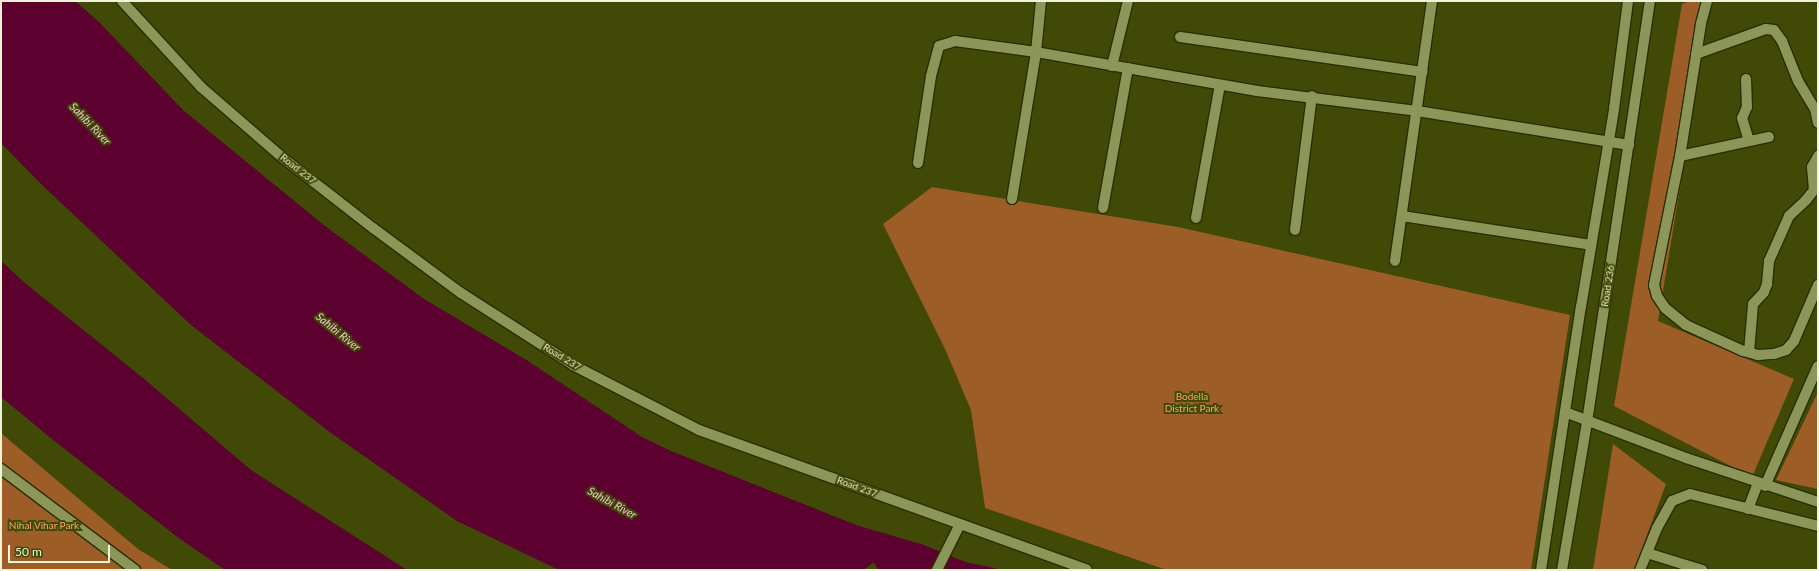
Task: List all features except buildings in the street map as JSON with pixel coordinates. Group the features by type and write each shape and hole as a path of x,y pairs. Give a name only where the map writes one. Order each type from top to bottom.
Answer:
{"street":[{"name":"Road 237","path":"122,1 201,87 283,158 373,228 461,293 573,364 699,430 1087,570"},
{"path":"1012,200 1036,52 1041,1"},
{"path":"1112,66 1128,1"},
{"path":"1395,261 1432,1"},
{"path":"1541,570 1608,141 1628,1"},
{"name":"Road 236","path":"1562,570 1587,422 1650,1"},
{"path":"1707,1 1701,24 1680,156 1654,285 1657,296 1665,308 1686,325 1758,355 1774,354 1786,350 1794,341 1818,285"},
{"path":"1696,54 1766,29 1774,30 1782,41 1798,81 1815,109 1818,123"},
{"path":"1180,37 1422,72"},
{"path":"918,163 931,76 939,46 955,41 1036,52 1220,85 1417,111 1629,145"},
{"path":"1103,208 1128,68"},
{"path":"1746,79 1746,107 1742,118 1750,141"},
{"path":"1196,218 1220,85"},
{"path":"1295,230 1312,96"},
{"path":"1680,156 1769,137"},
{"path":"1749,352 1751,311 1753,304 1764,292 1767,284 1769,261 1789,216 1815,193 1812,167 1818,156"},
{"path":"1402,216 1591,245"},
{"path":"1748,509 1818,366"},
{"path":"1565,412 1587,422 1761,485 1818,502"},
{"path":"1,468 135,570"},
{"path":"1640,570 1657,528 1672,501 1690,494 1818,526"},
{"path":"937,570 960,524"},
{"path":"1647,552 1702,570"}],"green space":[{"path":"1690,1 1711,1 1658,321 1794,379 1752,477 1614,406 1682,4"},
{"name":"Bodella District Park","path":"932,187 1178,227 1570,315 1531,570 1167,570 985,508 971,410 945,349 883,224"},
{"path":"1818,392 1818,489 1776,480"},
{"name":"Nihal Vihar Park","path":"1,433 138,549 172,570 1,570"},
{"path":"1613,444 1666,484 1634,570 1593,570"}],"water":[{"name":"Sahibi River","path":"1,1 75,1 99,22 183,110 325,226 424,299 528,361 642,437 671,451 856,525 924,545 965,562 1003,570 878,570 874,562 864,570 559,570 457,521 331,433 191,325 42,185 1,143"},
{"path":"1,261 25,283 143,378 251,470 407,570 225,570 176,536 1,397"}]}
